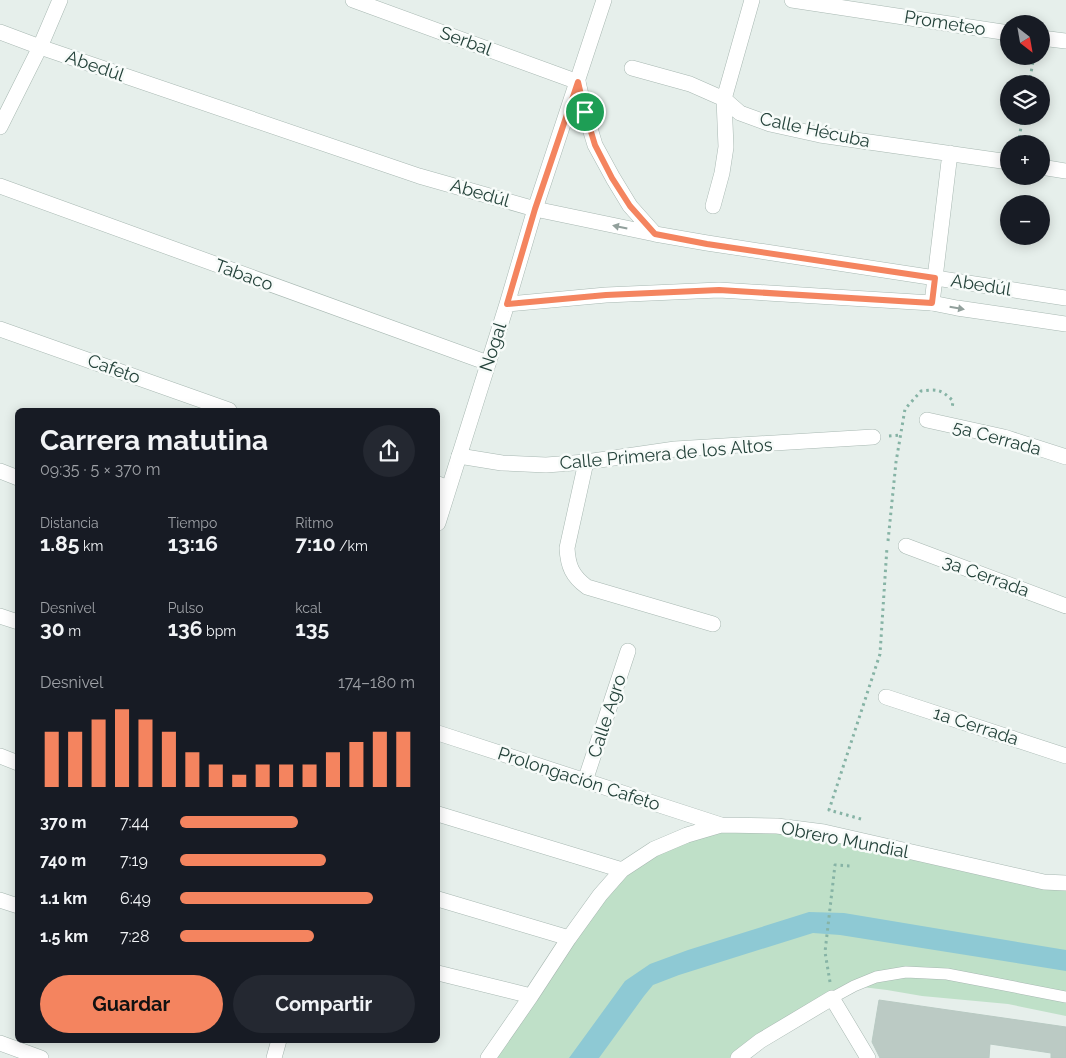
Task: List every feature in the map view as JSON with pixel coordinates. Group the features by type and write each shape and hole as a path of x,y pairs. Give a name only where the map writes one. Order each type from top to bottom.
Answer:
{"street":[{"path":"0,127 40,47 60,0"},
{"name":"Serbal","path":"353,0 578,82"},
{"name":"Nogal","path":"440,508 443,486 459,456 535,209 604,0"},
{"path":"713,206 722,174 726,148 724,99 752,0"},
{"name":"Prometeo","path":"792,0 1000,32"},
{"name":"Abedúl","path":"0,32 419,176 535,209 707,244 1066,298"},
{"path":"1050,39 1066,41"},
{"name":"Calle Hécuba","path":"632,68 690,84 724,99 740,113 770,124 820,135 1000,161"},
{"path":"578,82 595,145 612,178 630,206 655,234"},
{"path":"932,303 950,153"},
{"path":"1050,168 1066,171"},
{"name":"Tabaco","path":"0,186 488,363"},
{"name":"Abedúl","path":"507,304 615,295 719,290 932,303 1066,324"},
{"name":"Cafeto","path":"0,329 223,408"},
{"name":"5a Cerrada","path":"926,420 1004,436 1066,457"},
{"name":"Calle Primera de los Altos","path":"459,456 502,463 546,465 586,462 675,449 873,437"},
{"path":"586,462 568,548 568,559 572,572 579,581 587,587 713,624"},
{"path":"0,472 15,477"},
{"name":"3a Cerrada","path":"906,546 1066,606"},
{"path":"0,616 15,621"},
{"name":"Calle Agro","path":"585,781 628,650"},
{"name":"1a Cerrada","path":"886,697 1066,756"},
{"name":"Prolongación Cafeto","path":"440,734 721,825"},
{"path":"0,756 15,762"},
{"path":"440,815 622,870"},
{"name":"Obrero Mundial","path":"488,1058 569,938 600,895 622,870 654,849 687,835 721,825 777,826 824,832 1044,882 1066,883"},
{"path":"0,900 15,905"},
{"path":"440,900 569,938"},
{"path":"440,973 531,996"},
{"path":"738,1058 760,1042 832,998 868,1058"},
{"path":"0,1043 41,1058"},
{"path":"274,1058 278,1043"}],"lane":[{"path":"832,998 876,977 906,972 947,974 1066,997"}],"path":[{"path":"861,819 829,810 880,654 896,462 906,409 921,391 934,389 945,394 953,401 950,425"},
{"path":"832,998 825,952 835,865 850,866"}],"green space":[{"path":"777,826 1066,887 1066,1016 1008,1004 922,996 854,986 738,1058 488,1058 622,870 687,835"}],"water":[{"path":"809,912 844,913 1066,950 1066,971 840,935 813,933 653,985 599,1058 569,1058 625,981 650,964"}],"building":[{"path":"879,1000 1066,1027 1066,1058 1051,1058 1051,1053 990,1044 989,1058 880,1058 872,1042"}],"route":[{"path":"578,82 585,112 595,145 612,178 630,206 655,234 707,244 935,278 932,303 719,290 606,295 507,304 535,209 578,82"}]}
